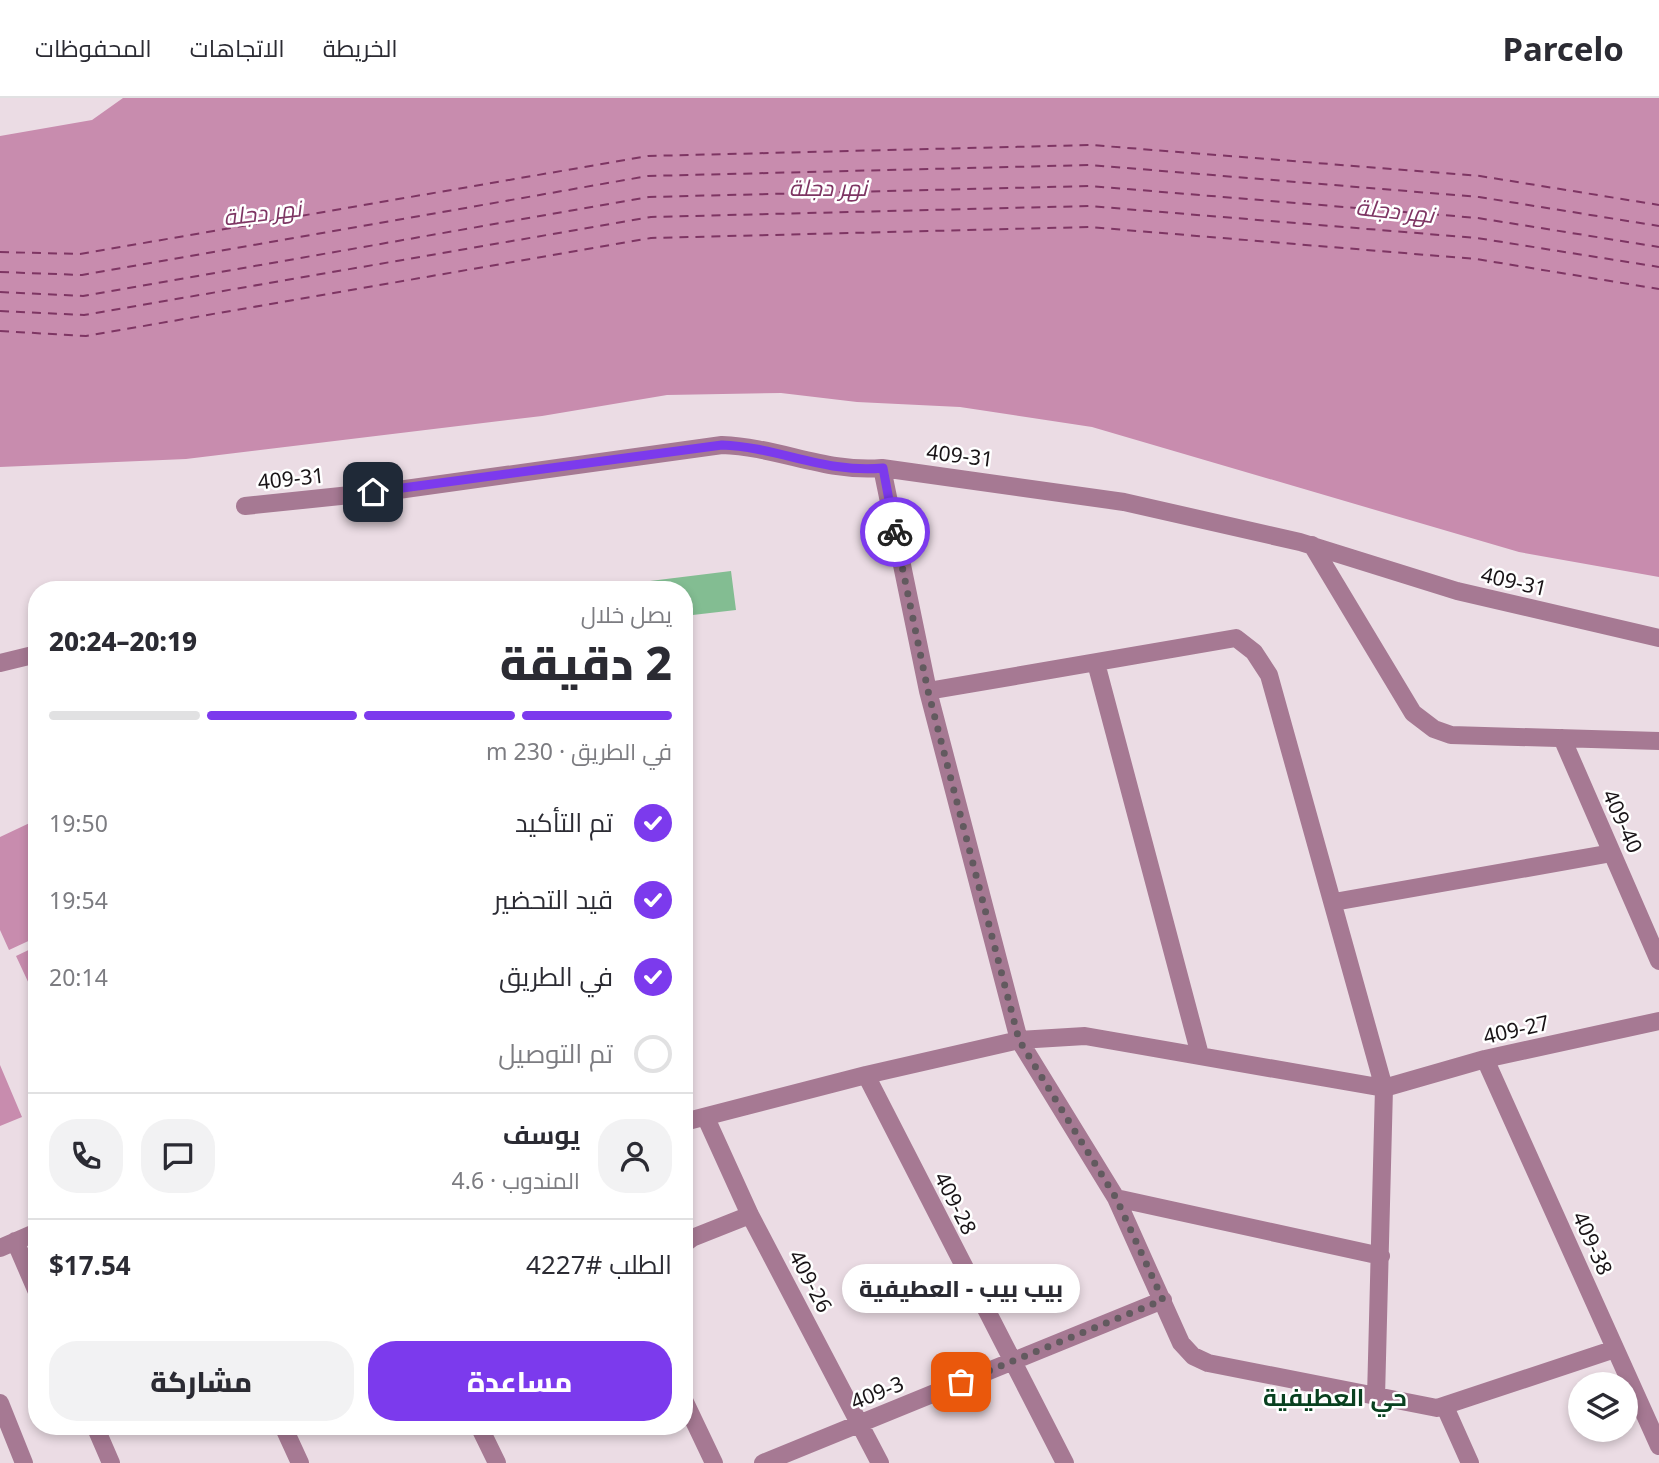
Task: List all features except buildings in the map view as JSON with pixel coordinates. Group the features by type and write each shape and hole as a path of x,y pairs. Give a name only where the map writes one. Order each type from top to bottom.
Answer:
{"street":[{"name":"409-31","path":"245,506 398,490 722,445 754,446 827,467 858,471 883,468 1124,502 1312,545 1457,591 1659,638"},
{"path":"883,468 928,691 1019,1040 1116,1198 1181,1343 1193,1356 1208,1363 1429,1407 1444,1406 1615,1349"},
{"path":"1312,545 1413,713 1434,729 1451,736 1659,741"},
{"path":"928,691 1236,638 1254,652 1269,675 1384,1088 1376,1397"},
{"path":"0,663 28,656"},
{"path":"1096,663 1199,1055"},
{"name":"409-40","path":"1562,738 1659,961"},
{"path":"1334,902 1612,853"},
{"name":"409-27","path":"1384,1088 1485,1059 1659,1021"},
{"path":"693,1120 866,1075 1019,1040 1086,1036 1384,1088"},
{"name":"409-38","path":"1485,1059 1659,1446"},
{"name":"409-28","path":"866,1075 1065,1463"},
{"name":"409-26","path":"706,1118 750,1215 880,1463"},
{"path":"1116,1198 1381,1256"},
{"path":"693,1238 750,1215"},
{"path":"28,1236 7,1245 28,1278"},
{"name":"409-3","path":"763,1463 1163,1300"},
{"path":"0,1403 24,1463"},
{"path":"1444,1406 1470,1463"},
{"path":"693,1419 714,1463"},
{"path":"99,1435 111,1463"},
{"path":"287,1435 300,1463"},
{"path":"484,1435 497,1463"}],"water":[{"name":"نهر دجلة","path":"123,98 1659,98 1659,577 1519,552 1092,427 960,407 857,402 781,393 667,395 542,416 186,459 0,467 0,136 92,120"},
{"path":"28,824 28,941 9,950 0,930 0,837"},
{"path":"28,950 28,982 16,956"},
{"path":"0,1065 22,1117 0,1126"}],"ferry route":[{"path":"0,252 80,254 648,156 1091,145 1480,176 1659,205"},
{"path":"0,272 82,275 648,176 1090,165 1479,197 1659,226"},
{"path":"0,292 83,296 649,197 1090,186 1478,218 1659,247"},
{"path":"0,311 84,315 651,217 1089,206 1477,238 1659,267"},
{"path":"0,331 86,336 651,238 1089,227 1476,259 1659,289"}],"way so far":[{"path":"895,532 928,691 1019,1040 1116,1198 1163,1300 961,1382"}],"place":[{"name":"بيب بيب - العطيفية","path":"961,1382"}],"district":[{"name":"حي العطيفية","path":"1335,1396"}],"route":[{"path":"373,492 722,445 754,446 827,467 858,471 883,468 895,532"}]}
